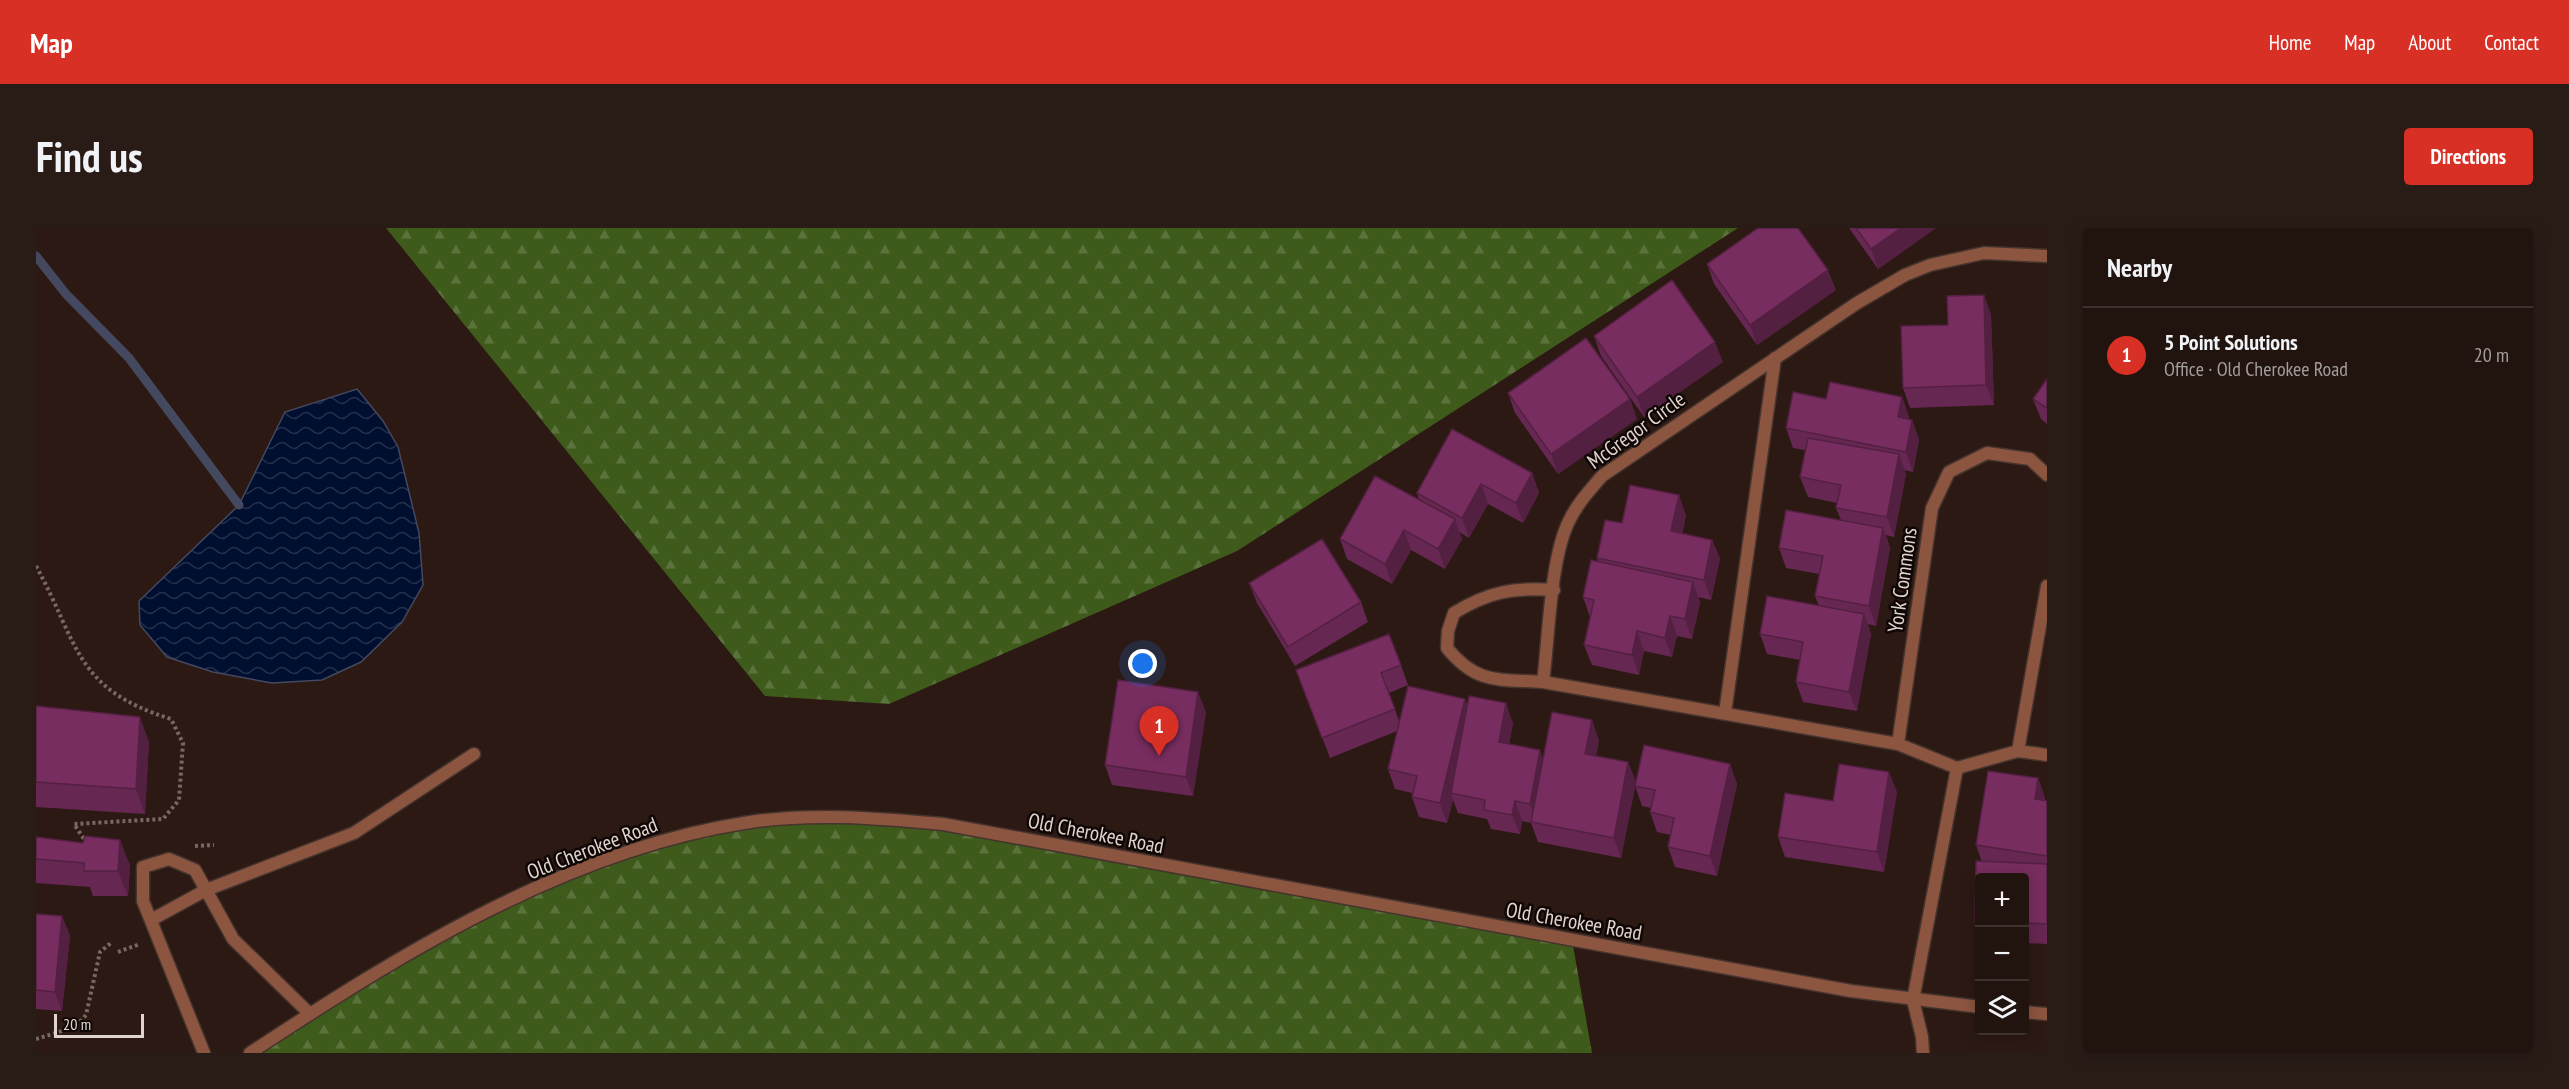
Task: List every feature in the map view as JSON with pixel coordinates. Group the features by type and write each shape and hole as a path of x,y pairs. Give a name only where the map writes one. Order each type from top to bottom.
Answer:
{"street":[{"name":"McGregor Circle","path":"1543,682 1559,545 1569,519 1584,496 1602,476 1857,303 1905,275 1930,264 1984,253 2047,256"},
{"path":"1725,713 1775,358"},
{"name":"York Commons","path":"1898,744 1932,508 1949,472 1987,453 2030,459 2047,476"},
{"path":"2018,751 2047,586"},
{"path":"1554,590 1534,588 1479,597 1454,613 1448,631 1447,648 1461,665 1482,678 1543,682 1898,744 1957,768 2018,751 2047,755"},
{"path":"151,920 206,890 354,833 474,754"},
{"path":"1923,1053 1922,1037 1912,1000 1957,768"},
{"name":"Old Cherokee Road","path":"250,1053 443,934 535,890 622,854 687,833 746,822 804,817 884,818 943,824 1525,933 1912,1000 1975,1006"},
{"path":"204,1053 143,901 143,867 169,859 195,870 233,939 310,1014"},
{"path":"2029,1012 2047,1014"}],"path":[{"path":"36,567 81,659 108,691 146,711 171,719 183,743 179,800 163,819 74,824 90,850"},
{"path":"189,847 214,845"},
{"path":"36,1039 75,1028 86,1015 100,952 112,942"}],"green space":[{"path":"386,228 1738,228 1237,551 889,704 765,696"},
{"path":"883,818 1572,940 1592,1053 250,1053 443,934 622,853 745,822"}],"water":[{"path":"357,389 383,421 398,447 419,533 423,585 402,622 361,662 322,680 272,683 213,672 167,657 140,625 139,601 239,505 285,412"}],"building":[{"path":"1758,228 1798,228 1828,270 1750,325 1707,264"},
{"path":"1856,228 1901,228 1871,249"},
{"path":"1672,280 1715,342 1637,397 1594,336"},
{"path":"1984,295 1986,385 1903,388 1901,326 1948,325 1947,296"},
{"path":"1586,338 1630,399 1551,454 1508,393"},
{"path":"2047,379 2047,408 2033,399"},
{"path":"1830,382 1902,397 1898,417 1912,420 1906,452 1786,428 1793,392 1826,399"},
{"path":"1452,429 1532,473 1516,503 1481,484 1462,518 1417,493"},
{"path":"1808,438 1899,454 1887,517 1836,508 1841,485 1800,477"},
{"path":"1375,476 1455,519 1438,549 1404,530 1385,564 1340,539"},
{"path":"1630,485 1679,495 1671,531 1712,540 1704,580 1597,558 1605,520 1622,523"},
{"path":"1786,510 1883,528 1869,606 1815,596 1823,556 1779,548"},
{"path":"1322,539 1361,602 1288,647 1249,583"},
{"path":"1591,560 1693,582 1685,619 1670,616 1665,638 1637,631 1632,655 1584,645 1594,600 1583,597"},
{"path":"1767,596 1864,614 1849,692 1796,682 1803,642 1760,634"},
{"path":"1389,634 1401,665 1381,673 1395,709 1322,738 1296,670"},
{"path":"1118,680 1198,692 1186,777 1105,765"},
{"path":"1408,686 1465,699 1440,803 1412,797 1417,776 1388,769"},
{"path":"1469,696 1506,703 1499,742 1540,750 1530,804 1515,801 1512,815 1484,810 1485,800 1451,793"},
{"path":"36,706 140,717 136,789 36,782"},
{"path":"1552,712 1592,720 1585,754 1628,762 1614,838 1531,822"},
{"path":"1644,745 1730,764 1710,856 1668,847 1674,818 1650,812 1655,790 1635,786"},
{"path":"1839,764 1889,772 1877,852 1778,837 1785,793 1833,801"},
{"path":"1988,771 2038,778 2035,799 2047,801 2047,856 1976,845"},
{"path":"85,836 120,840 118,871 84,871 84,863 36,859 36,837 83,843"},
{"path":"1976,861 2047,864 2047,924 2029,923 2029,873 1976,873"},
{"path":"36,914 62,916 55,992 36,990"}],"waterway":[{"path":"36,256 66,294 129,358 239,505"}],"place":[{"name":"5 Point Solutions","path":"1159,756"}]}
